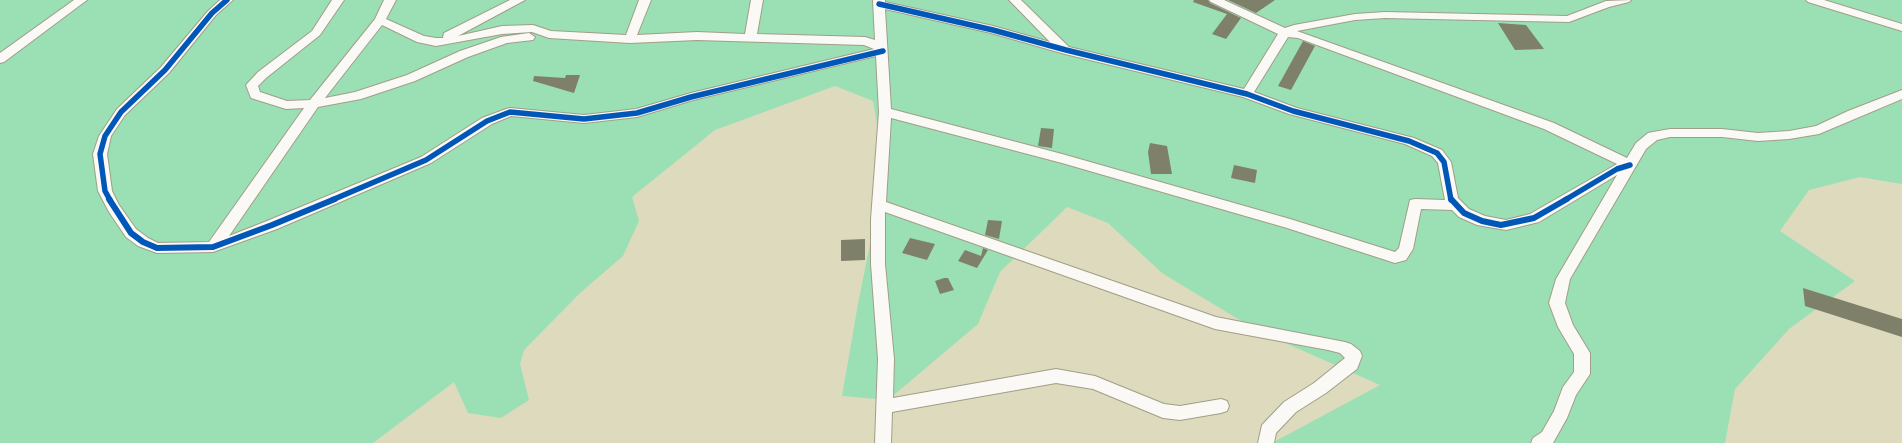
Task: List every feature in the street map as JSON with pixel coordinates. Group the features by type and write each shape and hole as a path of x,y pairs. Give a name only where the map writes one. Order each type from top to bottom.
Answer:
{"street":[{"path":"0,59 81,0"},
{"path":"227,0 212,13 165,70 121,112 105,136 100,154 105,191 131,233 143,242 157,248 213,247 272,225 426,160 486,121 510,112 584,118 637,112 691,97 883,51"},
{"path":"338,0 316,33 262,75 252,85 255,95 286,105 314,104 357,96 411,78 464,54 505,40 549,34 630,39 697,36 865,42 876,44 883,51"},
{"path":"213,247 314,104 380,20 390,0"},
{"path":"436,42 519,0"},
{"path":"630,39 645,0"},
{"path":"750,38 757,0"},
{"path":"1015,0 1066,50"},
{"path":"1215,0 1286,33 1300,35 1549,126 1630,165"},
{"path":"1247,94 1286,33 1294,28 1355,17 1385,15 1569,19 1606,4 1625,0"},
{"path":"1812,0 1902,28"},
{"path":"883,443 886,406 884,386 886,359 878,264 879,205 885,112 883,51 879,2 993,30 1066,50 1247,94 1293,111 1409,141 1437,153 1444,162 1451,199 1455,206 1482,221 1506,225 1534,218 1617,169 1630,165"},
{"path":"380,20 421,39 436,42 454,40 502,30 533,28 549,34"},
{"path":"1539,443 1548,437 1561,413 1569,392 1582,374 1582,353 1566,327 1557,304 1563,279 1641,146 1653,136 1670,133 1722,133 1758,137 1790,135 1819,130 1852,114 1902,94"},
{"path":"885,112 1069,161 1290,224 1395,258 1401,256 1406,249 1415,204 1455,206"},
{"path":"879,205 1214,323 1345,348 1354,356 1350,364 1320,388 1290,407 1268,430 1266,443"},
{"path":"886,406 1056,376 1095,383 1163,410 1180,413 1221,406"}],"green space":[{"path":"0,0 1902,0 1902,184 1860,177 1809,190 1780,231 1855,281 1789,329 1735,389 1725,443 1272,443 1380,385 1256,330 1162,273 1108,223 1067,207 1000,272 978,324 888,400 842,396 858,304 885,169 873,101 835,86 715,130 632,197 639,221 623,256 580,293 524,350 520,364 529,400 501,418 468,413 454,382 373,443 0,443"}],"building":[{"path":"1194,0 1208,0 1210,3 1241,18 1226,39 1212,34 1227,14 1193,2"},
{"path":"1228,0 1275,0 1256,13"},
{"path":"1498,23 1526,25 1544,49 1515,50"},
{"path":"1303,41 1315,46 1291,90 1278,86"},
{"path":"566,75 580,75 574,93 533,81 534,76 565,78"},
{"path":"1041,128 1054,129 1052,148 1038,146"},
{"path":"1150,143 1167,146 1172,174 1151,174 1148,152"},
{"path":"1234,165 1257,170 1255,183 1231,178"},
{"path":"988,220 1002,221 999,239 985,235"},
{"path":"910,238 935,244 927,260 902,253"},
{"path":"865,239 865,260 841,261 841,240"},
{"path":"983,248 988,250 977,268 958,261 965,250 981,256"},
{"path":"948,278 954,290 940,294 935,281"},
{"path":"1803,288 1902,319 1902,337 1805,306"}],"cycle path":[{"path":"227,0 212,13 165,70 121,112 105,136 100,154 105,191 114,208 131,233 143,242 157,248 213,247 272,225 426,160 487,121 510,112 584,119 637,113 691,97 883,51"},
{"path":"879,4 993,30 1066,50 1247,94 1293,111 1409,141 1437,153 1444,162 1451,199 1464,213 1482,221 1506,225 1534,218 1617,169 1630,165"}]}
